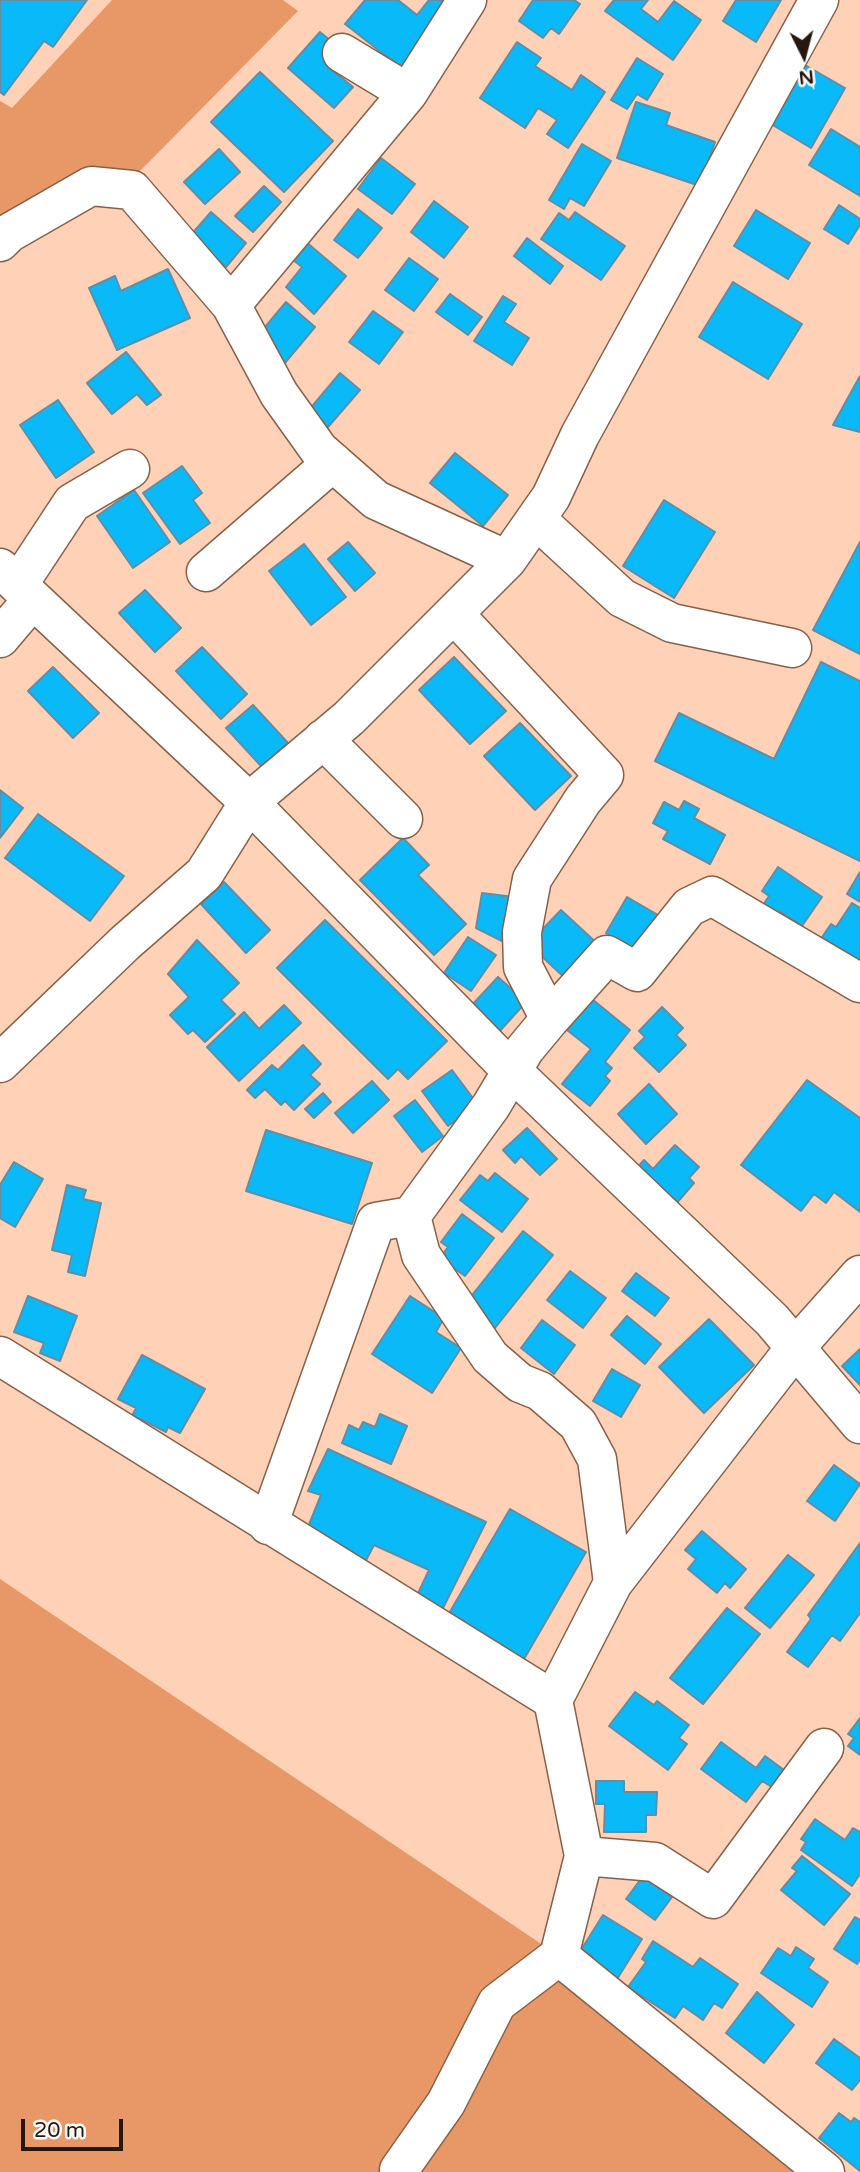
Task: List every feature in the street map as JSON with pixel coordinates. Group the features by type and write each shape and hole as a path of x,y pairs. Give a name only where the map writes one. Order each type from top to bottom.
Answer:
{"street":[{"path":"231,305 408,93 467,0"},
{"path":"0,1063 15,1030 204,874 248,802 323,739 507,560 551,497 580,435 819,0"},
{"path":"342,53 408,93"},
{"path":"0,242 9,233 91,186 132,190 231,305 279,394 319,450 376,500 507,560"},
{"path":"206,572 332,462"},
{"path":"0,638 17,584 72,503 130,469"},
{"path":"536,519 622,598 672,623 792,648"},
{"path":"17,584 248,802 512,1071 772,1320 860,1424"},
{"path":"454,614 604,775 583,800 532,879 522,932 523,967 550,1019"},
{"path":"323,739 403,819"},
{"path":"268,1525 376,1222 411,1216 550,1019 607,955 637,972 689,907 712,896 860,983"},
{"path":"411,1216 421,1255 490,1357 520,1382 540,1391 578,1424 597,1459 613,1583"},
{"path":"399,2170 446,2103 497,2003 559,1956 584,1856 553,1700 613,1583 796,1348 860,1275"},
{"path":"0,1356 553,1700"},
{"path":"584,1856 656,1862 713,1899 824,1748"},
{"path":"559,1956 825,2172"}],"shaded area":[{"path":"112,0 283,0 298,11 138,173 0,231 0,101 12,108"},
{"path":"0,1579 559,1956 837,2172 0,2172"}],"building":[{"path":"0,0 87,0 53,47 44,41 4,95 0,92"},
{"path":"365,0 398,0 417,15 429,0 459,0 404,70 345,24"},
{"path":"533,0 574,0 580,4 559,34 551,28 543,38 519,21"},
{"path":"614,0 648,0 641,9 658,22 674,1 701,20 673,60 605,11"},
{"path":"736,0 781,0 756,42 723,21"},
{"path":"320,32 337,46 340,62 332,70 353,87 334,108 288,68"},
{"path":"517,42 541,58 535,66 572,90 581,75 605,92 568,148 547,134 557,120 538,108 525,128 480,98"},
{"path":"637,58 663,74 647,100 637,94 627,109 611,100"},
{"path":"805,65 845,88 811,148 771,124"},
{"path":"260,72 333,141 284,192 211,122"},
{"path":"636,102 670,113 666,125 715,142 700,186 617,158"},
{"path":"831,129 860,147 860,196 809,165"},
{"path":"582,144 611,161 584,206 570,198 564,209 549,200"},
{"path":"219,149 240,172 205,204 184,182"},
{"path":"381,158 415,184 392,214 358,189"},
{"path":"264,186 281,202 253,232 235,216"},
{"path":"434,201 468,227 444,258 411,232"},
{"path":"839,205 860,219 860,225 848,244 824,229"},
{"path":"358,209 382,228 358,258 334,240"},
{"path":"756,210 810,243 788,279 734,246"},
{"path":"211,212 246,243 226,267 190,236"},
{"path":"575,212 625,246 601,280 541,239 559,213 569,220"},
{"path":"527,238 563,266 550,284 514,256"},
{"path":"305,241 346,276 314,314 286,287 302,267 288,256"},
{"path":"409,258 438,279 414,311 385,290"},
{"path":"168,269 190,318 117,350 89,288 115,276 121,291"},
{"path":"733,282 802,324 768,379 699,337"},
{"path":"450,294 482,317 468,335 436,312"},
{"path":"503,296 516,304 504,322 529,338 512,365 474,341"},
{"path":"286,302 315,327 284,364 255,339"},
{"path":"373,311 403,332 379,364 349,342"},
{"path":"126,352 161,395 147,405 137,394 112,414 87,383"},
{"path":"340,373 360,390 328,427 309,410"},
{"path":"860,376 860,432 833,425"},
{"path":"58,400 94,452 56,478 20,425"},
{"path":"455,453 508,495 483,526 430,483"},
{"path":"182,466 202,493 193,500 210,523 180,544 143,493"},
{"path":"134,490 170,542 133,568 97,516"},
{"path":"664,500 715,532 674,598 623,566"},
{"path":"348,542 375,573 355,591 328,559"},
{"path":"860,542 860,654 813,630"},
{"path":"304,544 346,597 311,625 269,571"},
{"path":"145,590 181,628 155,652 119,613"},
{"path":"202,647 247,694 221,719 176,671"},
{"path":"454,657 506,711 470,744 419,690"},
{"path":"821,662 860,681 860,861 655,761 679,713 774,759"},
{"path":"53,667 99,713 73,738 28,691"},
{"path":"253,705 288,743 262,767 226,728"},
{"path":"520,723 571,776 535,810 484,756"},
{"path":"0,790 23,808 0,838"},
{"path":"684,801 699,809 694,818 725,835 710,864 663,839 668,831 653,823 664,802 679,810"},
{"path":"38,814 124,876 90,921 5,858"},
{"path":"403,838 429,865 418,875 466,924 434,955 360,880"},
{"path":"778,867 822,897 802,926 779,911 775,918 761,908 769,896 762,891"},
{"path":"860,872 860,902 847,894"},
{"path":"224,882 270,930 246,953 201,904"},
{"path":"482,893 514,897 508,944 476,928"},
{"path":"627,897 658,915 633,958 609,944 613,937 606,933"},
{"path":"852,903 860,908 860,966 820,940 831,924 836,927"},
{"path":"561,910 601,947 568,981 534,949 542,941 537,935"},
{"path":"325,920 447,1041 408,1079 398,1069 388,1079 277,968"},
{"path":"468,937 496,955 471,991 444,973"},
{"path":"197,940 239,983 221,1000 235,1014 205,1042 193,1030 188,1034 170,1015 189,997 168,974"},
{"path":"498,977 526,1002 499,1032 471,1006"},
{"path":"587,995 630,1030 605,1062 612,1068 605,1076 610,1081 590,1106 562,1084 591,1049 562,1026"},
{"path":"284,1005 301,1023 239,1081 207,1047 244,1012 259,1029"},
{"path":"662,1007 683,1028 676,1035 686,1045 659,1072 634,1048 645,1037 639,1031"},
{"path":"303,1045 321,1064 310,1075 320,1084 294,1110 285,1101 281,1105 265,1089 255,1098 247,1090 272,1065 278,1070"},
{"path":"452,1070 478,1105 448,1126 422,1091"},
{"path":"807,1080 860,1118 860,1212 834,1192 826,1203 814,1194 801,1211 741,1165"},
{"path":"372,1081 389,1100 353,1133 335,1113"},
{"path":"649,1084 677,1114 646,1144 618,1114"},
{"path":"323,1093 331,1102 314,1118 305,1109"},
{"path":"415,1100 443,1136 422,1152 394,1116"},
{"path":"527,1128 557,1159 540,1175 521,1156 515,1163 503,1150"},
{"path":"266,1130 372,1163 352,1224 246,1191"},
{"path":"675,1145 699,1167 689,1178 694,1183 675,1205 636,1169 644,1160 653,1169"},
{"path":"14,1162 43,1179 15,1227 0,1218 0,1185"},
{"path":"495,1173 528,1199 502,1232 460,1200 480,1175 488,1181"},
{"path":"67,1185 86,1190 83,1199 101,1203 85,1276 68,1272 72,1255 52,1250"},
{"path":"462,1214 494,1238 465,1276 440,1258 448,1247 441,1242"},
{"path":"523,1231 553,1255 495,1328 465,1304"},
{"path":"570,1271 606,1298 583,1328 547,1300"},
{"path":"636,1273 669,1298 655,1316 622,1291"},
{"path":"28,1296 77,1316 60,1361 40,1353 44,1343 14,1332"},
{"path":"410,1296 444,1318 436,1332 461,1348 432,1393 372,1354"},
{"path":"627,1316 661,1344 645,1364 611,1335"},
{"path":"709,1319 754,1365 704,1413 659,1367"},
{"path":"542,1320 575,1345 554,1374 521,1348"},
{"path":"860,1349 860,1385 842,1366"},
{"path":"142,1355 205,1389 180,1433 168,1427 166,1432 141,1419 140,1423 131,1418 136,1408 118,1399"},
{"path":"612,1369 640,1385 621,1417 593,1401"},
{"path":"380,1414 407,1426 391,1464 342,1443 349,1425 359,1430 363,1422 375,1427"},
{"path":"328,1449 486,1522 437,1620 413,1604 429,1570 374,1545 363,1566 306,1532 321,1495 308,1491"},
{"path":"834,1465 860,1484 835,1521 807,1501"},
{"path":"510,1509 586,1552 520,1666 444,1622"},
{"path":"702,1531 746,1569 730,1588 725,1583 717,1593 688,1569 696,1559 685,1550"},
{"path":"860,1543 860,1613 840,1641 832,1635 808,1667 787,1652 811,1619 808,1615"},
{"path":"788,1555 814,1575 770,1628 745,1608"},
{"path":"727,1608 760,1634 703,1704 670,1678"},
{"path":"635,1692 654,1705 657,1701 689,1725 679,1738 687,1744 668,1770 609,1726"},
{"path":"860,1718 860,1755 848,1746 854,1738 848,1734"},
{"path":"721,1742 756,1768 765,1756 784,1770 772,1787 762,1781 746,1802 701,1769"},
{"path":"596,1781 624,1781 624,1792 657,1792 656,1815 646,1815 646,1832 604,1832 605,1804 596,1804"},
{"path":"815,1819 845,1840 853,1828 860,1832 860,1874 852,1886 801,1850 806,1842 801,1839"},
{"path":"802,1856 850,1894 824,1925 781,1890 797,1871 792,1868"},
{"path":"643,1876 672,1897 655,1920 626,1899"},
{"path":"603,1915 642,1939 614,1984 588,1963 592,1956 581,1950"},
{"path":"855,1917 860,1920 860,1959 857,1964 834,1949"},
{"path":"653,1941 693,1967 700,1958 738,1984 722,2008 714,2003 703,2020 683,2006 675,2018 628,1987 646,1962 642,1959"},
{"path":"796,1947 814,1959 808,1968 828,1982 812,2007 761,1973 778,1948 791,1956"},
{"path":"757,1992 794,2025 764,2063 726,2033"},
{"path":"834,2039 860,2058 860,2080 852,2090 816,2063"},
{"path":"839,2113 851,2122 854,2118 860,2122 860,2171 819,2138"}]}
